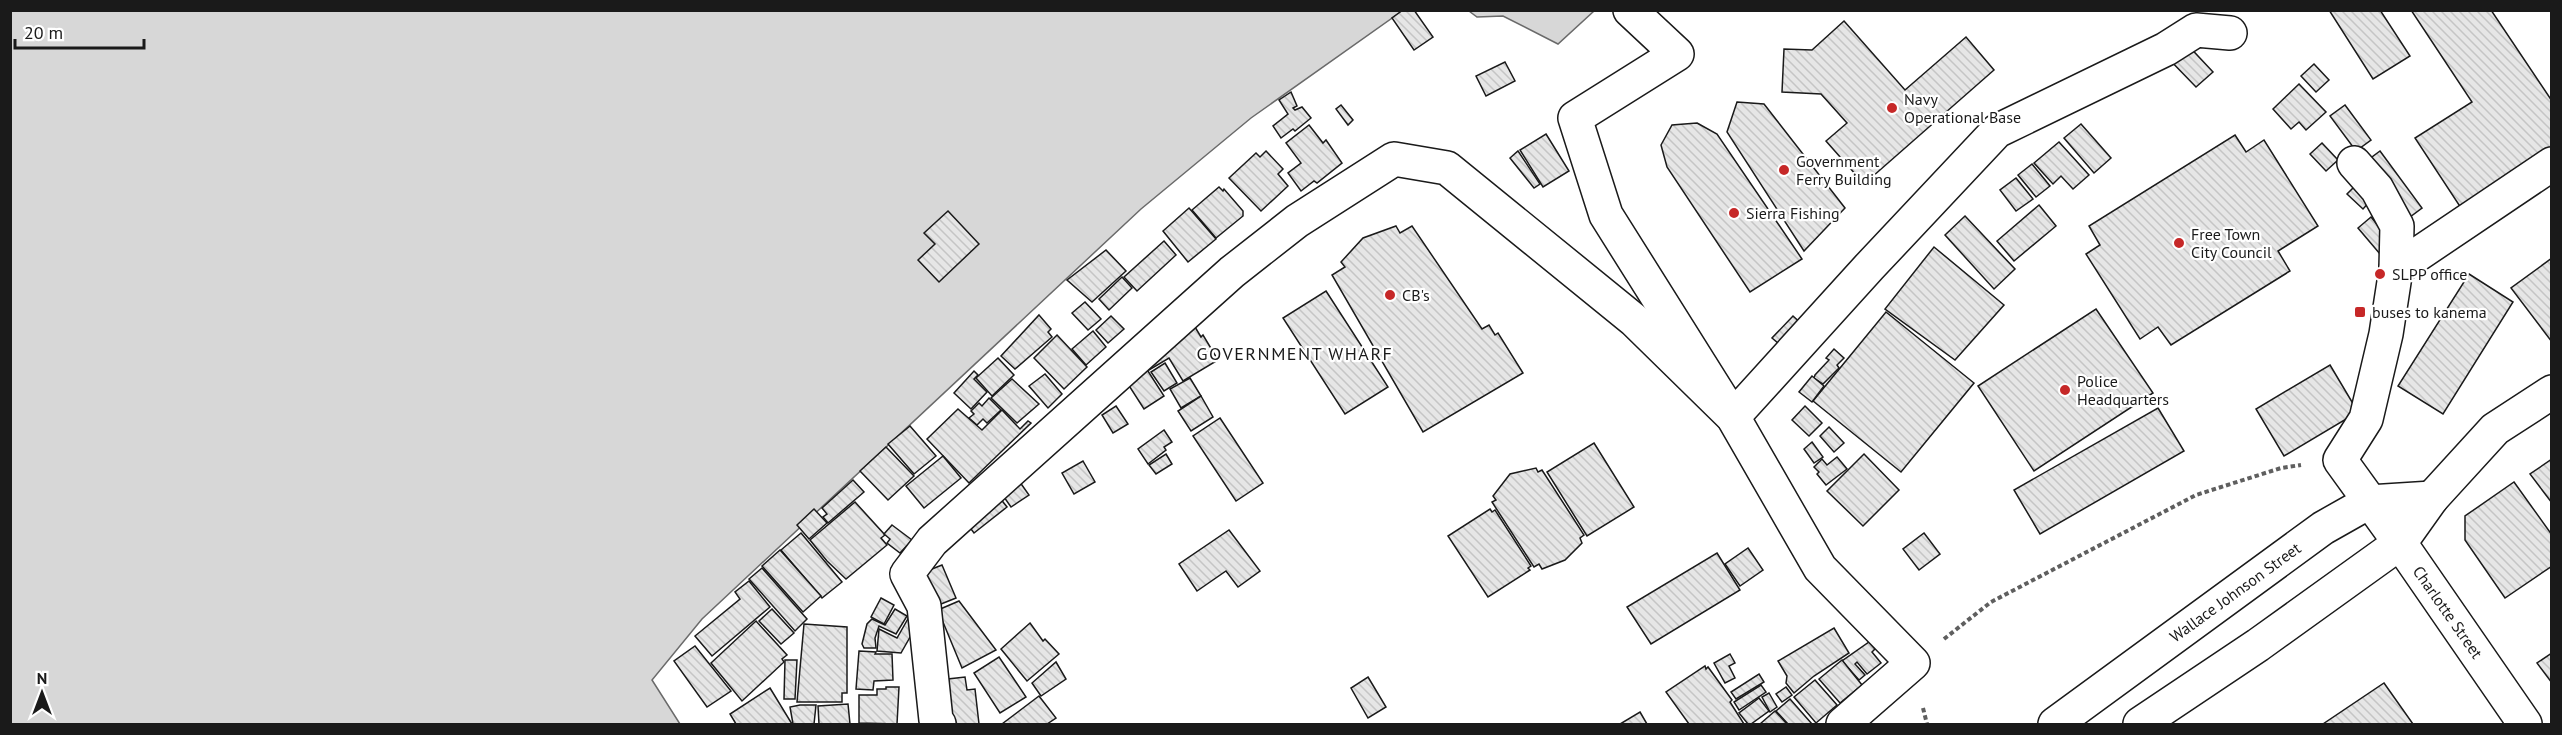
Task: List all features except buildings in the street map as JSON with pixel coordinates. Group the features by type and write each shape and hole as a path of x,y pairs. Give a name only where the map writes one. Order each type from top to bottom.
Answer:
{"street":[{"path":"1630,10 1677,54 1575,118 1606,215 1733,417 1820,568 1913,663 1843,724"},
{"path":"1733,417 1997,131 2166,49 2196,30 2230,33"},
{"path":"939,724 936,720 924,606 907,574 932,541 1232,272 1297,221 1394,159 1447,168 1634,320 1733,417"},
{"path":"2340,460 2366,418 2386,334 2396,269 2397,226 2377,189 2354,163"},
{"path":"2396,269 2552,164"},
{"path":"2140,724 2258,645 2400,543 2432,498 2495,429 2552,392"},
{"name":"Charlotte Street","path":"2340,460 2525,724"},
{"name":"Wallace Johnson Street","path":"2055,724 2323,528 2369,502 2432,498"}],"path":[{"path":"1913,663 1991,602 2196,495 2281,468 2340,460"}],"shaded area":[{"path":"10,11 1402,11 1251,118 1141,209 702,619 652,680 680,724 11,724"},
{"path":"1469,11 1594,11 1558,44 1503,16 1477,17"}],"place":[{"name":"Navy Operational Base","path":"1892,108"},
{"name":"Government Ferry Building","path":"1784,170"},
{"name":"Sierra Fishing","path":"1734,213"},
{"name":"Free Town City Council","path":"2179,243"},
{"name":"SLPP office","path":"2380,274"},
{"name":"CB's","path":"1390,295"},
{"name":"buses to kanema","path":"2360,312"},
{"name":"Police Headquarters","path":"2065,390"}],"district":[{"name":"GOVERNMENT WHARF","path":"1295,353"}]}
